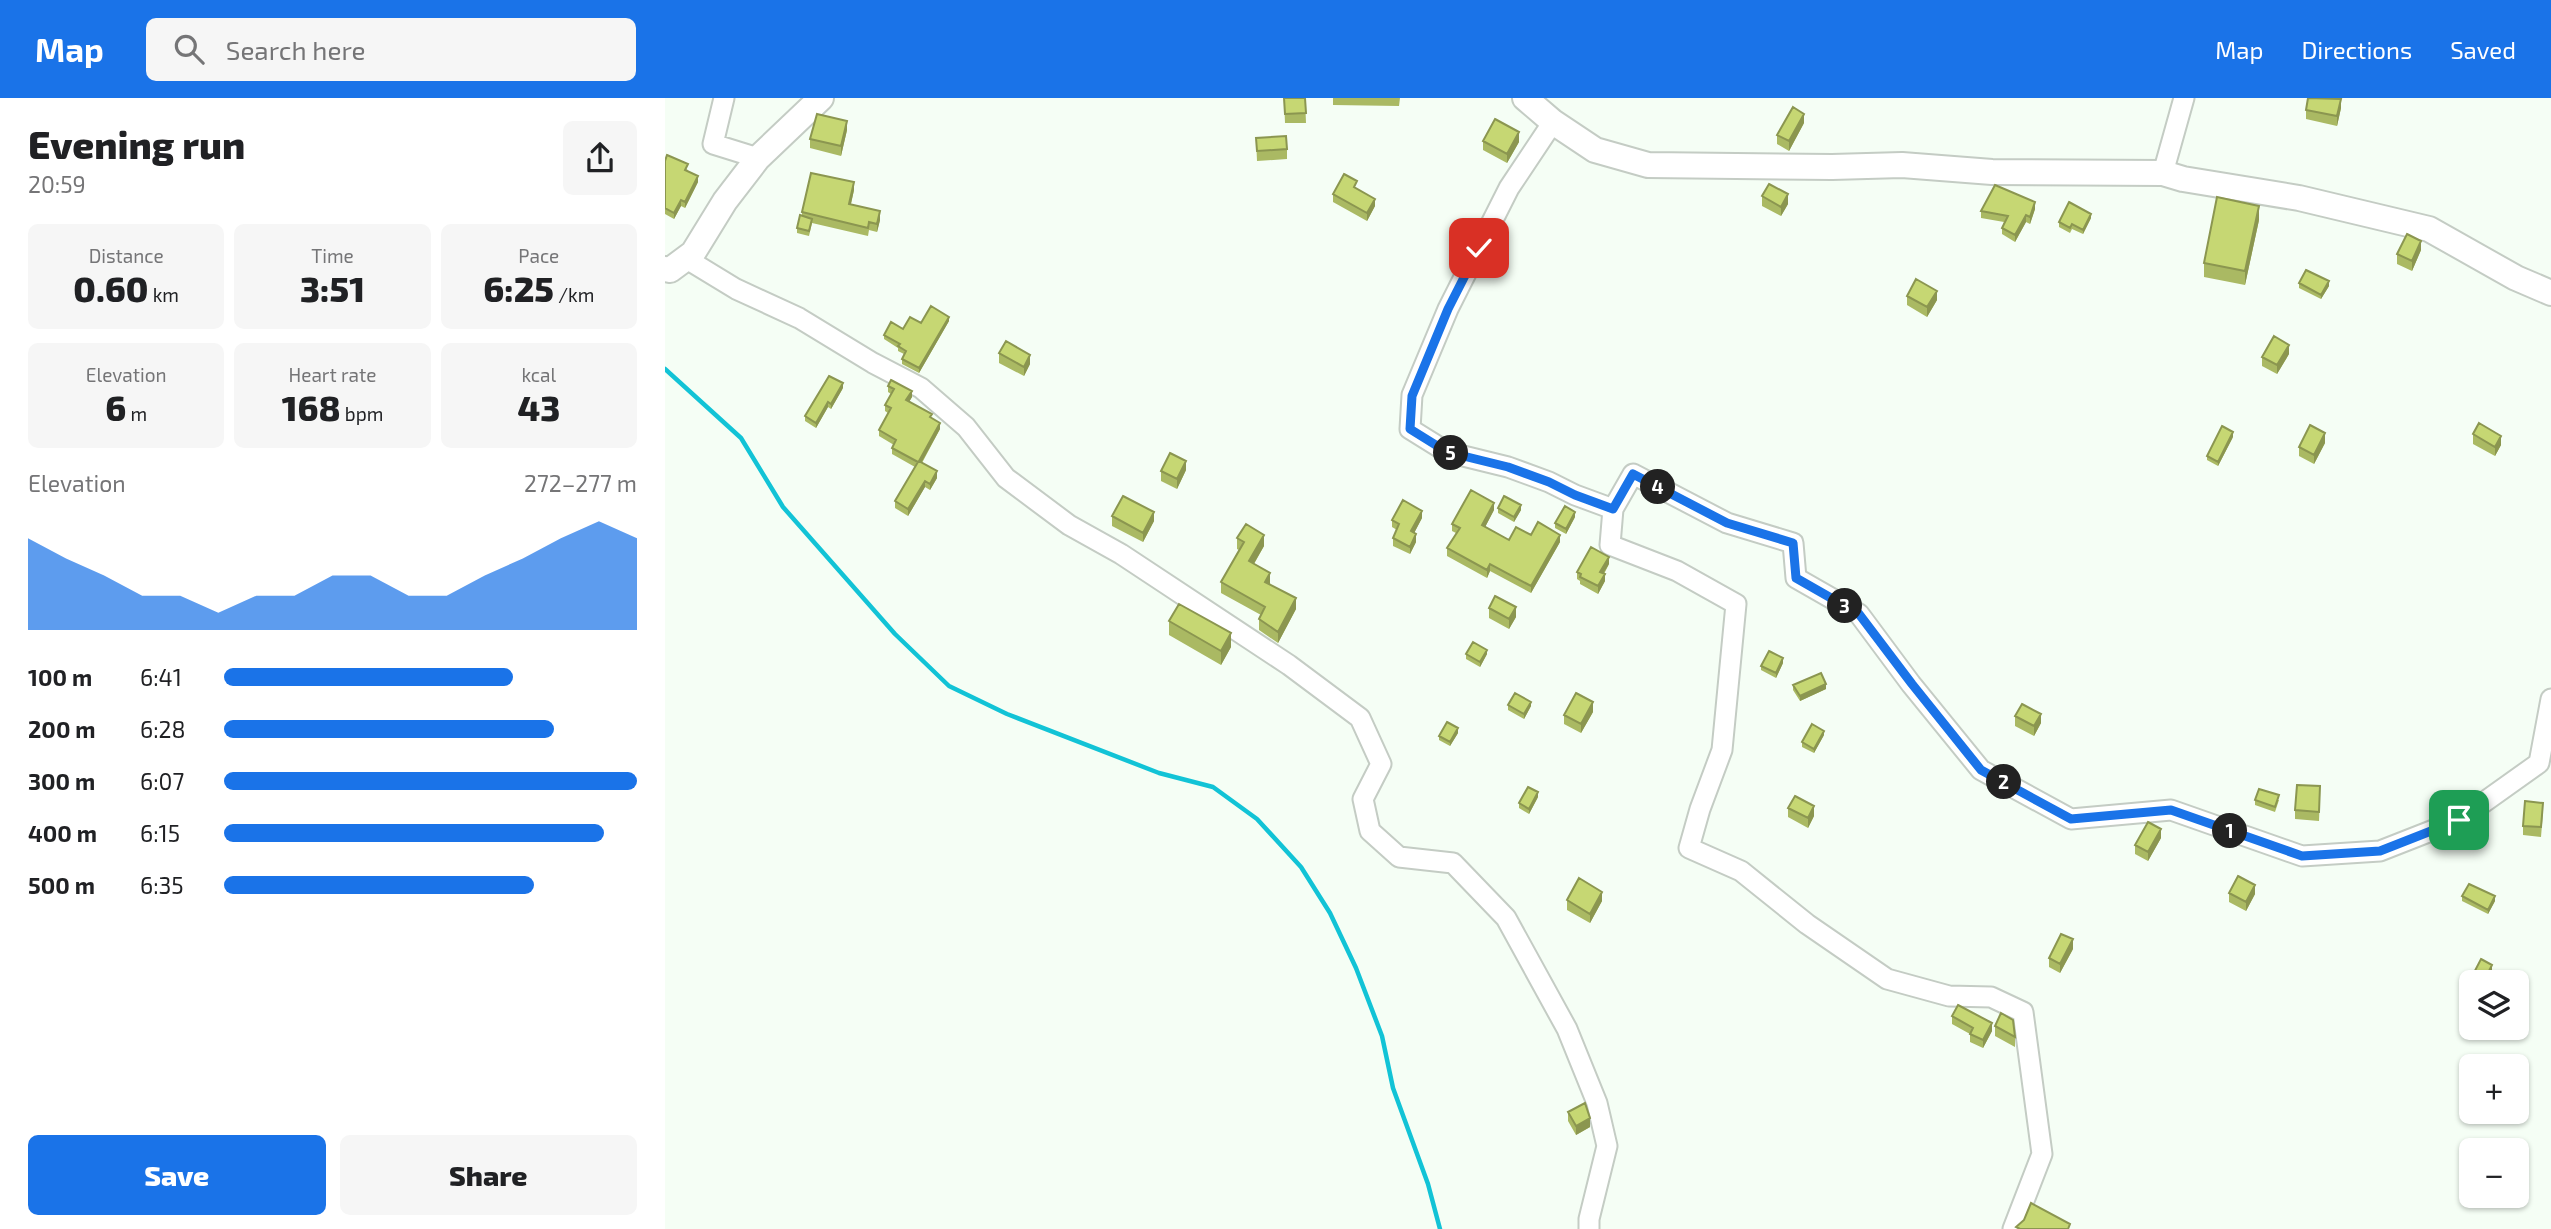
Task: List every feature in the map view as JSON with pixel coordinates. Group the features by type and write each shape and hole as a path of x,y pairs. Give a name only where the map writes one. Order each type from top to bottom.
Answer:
{"street":[{"path":"724,98 713,144 758,158"},
{"path":"675,263 693,253 725,201 758,158 821,98"},
{"path":"1525,98 1553,122 1595,150 1648,165 1902,165 1992,172 2163,173 2183,179 2299,198 2428,229 2516,278 2551,293"},
{"path":"2163,173 2184,98"},
{"path":"1553,122 1509,188 1448,309 1412,396 1410,429 1447,452 1528,474 1613,509"},
{"path":"675,263 799,318 873,363 921,387 967,427 1006,478 1069,526 1121,554 1289,665 1360,718 1381,765 1363,799 1370,831 1399,857 1453,863 1506,918 1567,1029 1597,1103 1607,1146 1589,1219 1589,1229"},
{"path":"2013,1229 2042,1154 2023,1012 1991,997 1949,996 1887,979 1807,923 1741,871 1689,848 1722,750 1736,604 1677,571 1610,545 1613,509 1633,474 1727,523 1793,543 1796,578 1859,614 1981,770 2071,819 2171,810 2302,856 2380,851 2459,820 2539,764 2551,699"}],"building":[{"path":"1284,98 1305,98 1306,113 1285,114"},
{"path":"2308,98 2341,99 2337,116 2306,110"},
{"path":"1793,107 1804,114 1789,141 1777,135"},
{"path":"817,114 847,121 841,146 810,139"},
{"path":"1495,119 1519,132 1507,154 1483,141"},
{"path":"1286,136 1287,149 1257,151 1256,138"},
{"path":"667,155 688,164 685,170 698,176 685,202 681,200 674,213 665,208"},
{"path":"811,173 854,182 849,204 880,211 877,224 869,222 868,228 802,212"},
{"path":"1344,174 1357,181 1354,187 1375,199 1367,213 1333,194"},
{"path":"1769,184 1788,194 1781,207 1762,196"},
{"path":"1995,185 2035,202 2030,217 2026,215 2015,235 2002,228 2008,216 1981,211"},
{"path":"2217,197 2259,206 2245,271 2204,263"},
{"path":"2069,202 2091,214 2083,230 2072,224 2070,228 2059,222"},
{"path":"800,215 812,219 809,231 797,228"},
{"path":"2407,234 2421,241 2412,261 2397,254"},
{"path":"2306,270 2329,281 2321,295 2299,283"},
{"path":"1916,279 1937,291 1927,307 1907,296"},
{"path":"931,306 949,317 919,368 902,359 906,351 898,346 900,344 884,335 891,322 903,329 910,317 921,323"},
{"path":"2274,336 2289,345 2277,365 2262,357"},
{"path":"1006,341 1030,355 1024,367 999,353"},
{"path":"829,376 843,383 816,423 805,416"},
{"path":"891,380 912,391 906,400 932,414 930,417 940,423 919,461 937,471 930,484 925,481 908,509 895,501 918,462 892,448 896,440 879,430 891,408 885,405 894,389 888,386"},
{"path":"2479,423 2501,436 2495,447 2473,434"},
{"path":"2310,425 2325,433 2314,455 2299,447"},
{"path":"2222,426 2233,432 2218,462 2207,456"},
{"path":"1170,453 1186,461 1177,479 1161,471"},
{"path":"1471,490 1494,503 1482,525 1509,540 1516,527 1531,535 1538,522 1560,535 1531,586 1490,564 1487,570 1447,548 1460,528 1452,524"},
{"path":"1123,496 1154,512 1143,533 1112,516"},
{"path":"1504,496 1521,505 1514,517 1498,508"},
{"path":"1403,500 1422,511 1411,531 1416,534 1410,547 1393,538 1399,524 1392,520"},
{"path":"1565,506 1575,512 1566,529 1555,523"},
{"path":"1246,524 1264,535 1249,561 1270,573 1265,582 1296,598 1278,632 1259,619 1265,607 1221,582 1244,542 1237,538"},
{"path":"1591,547 1609,557 1600,572 1605,574 1598,586 1580,577 1581,574 1577,572"},
{"path":"1495,596 1516,607 1509,619 1489,608"},
{"path":"1179,604 1231,633 1221,651 1169,621"},
{"path":"1473,642 1487,650 1480,662 1466,654"},
{"path":"1769,651 1783,658 1776,673 1761,666"},
{"path":"1821,673 1826,684 1800,696 1793,685"},
{"path":"1515,693 1531,702 1524,714 1508,705"},
{"path":"1576,693 1593,702 1581,724 1564,715"},
{"path":"2022,704 2041,714 2034,726 2015,716"},
{"path":"1447,722 1458,728 1450,742 1439,736"},
{"path":"1812,724 1824,731 1814,749 1802,742"},
{"path":"2297,785 2320,786 2319,812 2295,810"},
{"path":"1528,787 1538,792 1529,809 1519,803"},
{"path":"2259,789 2279,795 2275,807 2255,800"},
{"path":"1795,796 1814,806 1808,818 1788,808"},
{"path":"2525,801 2543,803 2541,827 2523,826"},
{"path":"2148,822 2161,829 2148,852 2135,845"},
{"path":"2238,876 2255,885 2246,902 2229,893"},
{"path":"1579,878 1602,892 1590,914 1567,900"},
{"path":"2469,884 2495,896 2488,910 2462,896"},
{"path":"2061,934 2073,939 2060,964 2049,958"},
{"path":"2481,959 2492,965 2490,970 2475,970"},
{"path":"1958,1005 1992,1023 1983,1040 1970,1034 1973,1028 1952,1016"},
{"path":"2001,1013 2013,1020 2015,1037 1995,1026"},
{"path":"1585,1103 1590,1118 1576,1126 1568,1112"},
{"path":"2031,1203 2070,1224 2068,1229 2016,1227 2024,1220"}],"waterway":[{"path":"665,369 741,438 783,507 895,634 949,686 1007,714 1159,773 1213,787 1257,819 1301,867 1330,913 1356,968 1382,1036 1393,1088 1428,1184 1440,1229"}],"route":[{"path":"1479,248 1448,309 1412,396 1410,429 1447,452 1508,467 1613,509 1633,474 1727,523 1793,543 1796,578 1859,614 1981,770 2071,819 2171,810 2302,856 2380,851 2459,820"}]}
